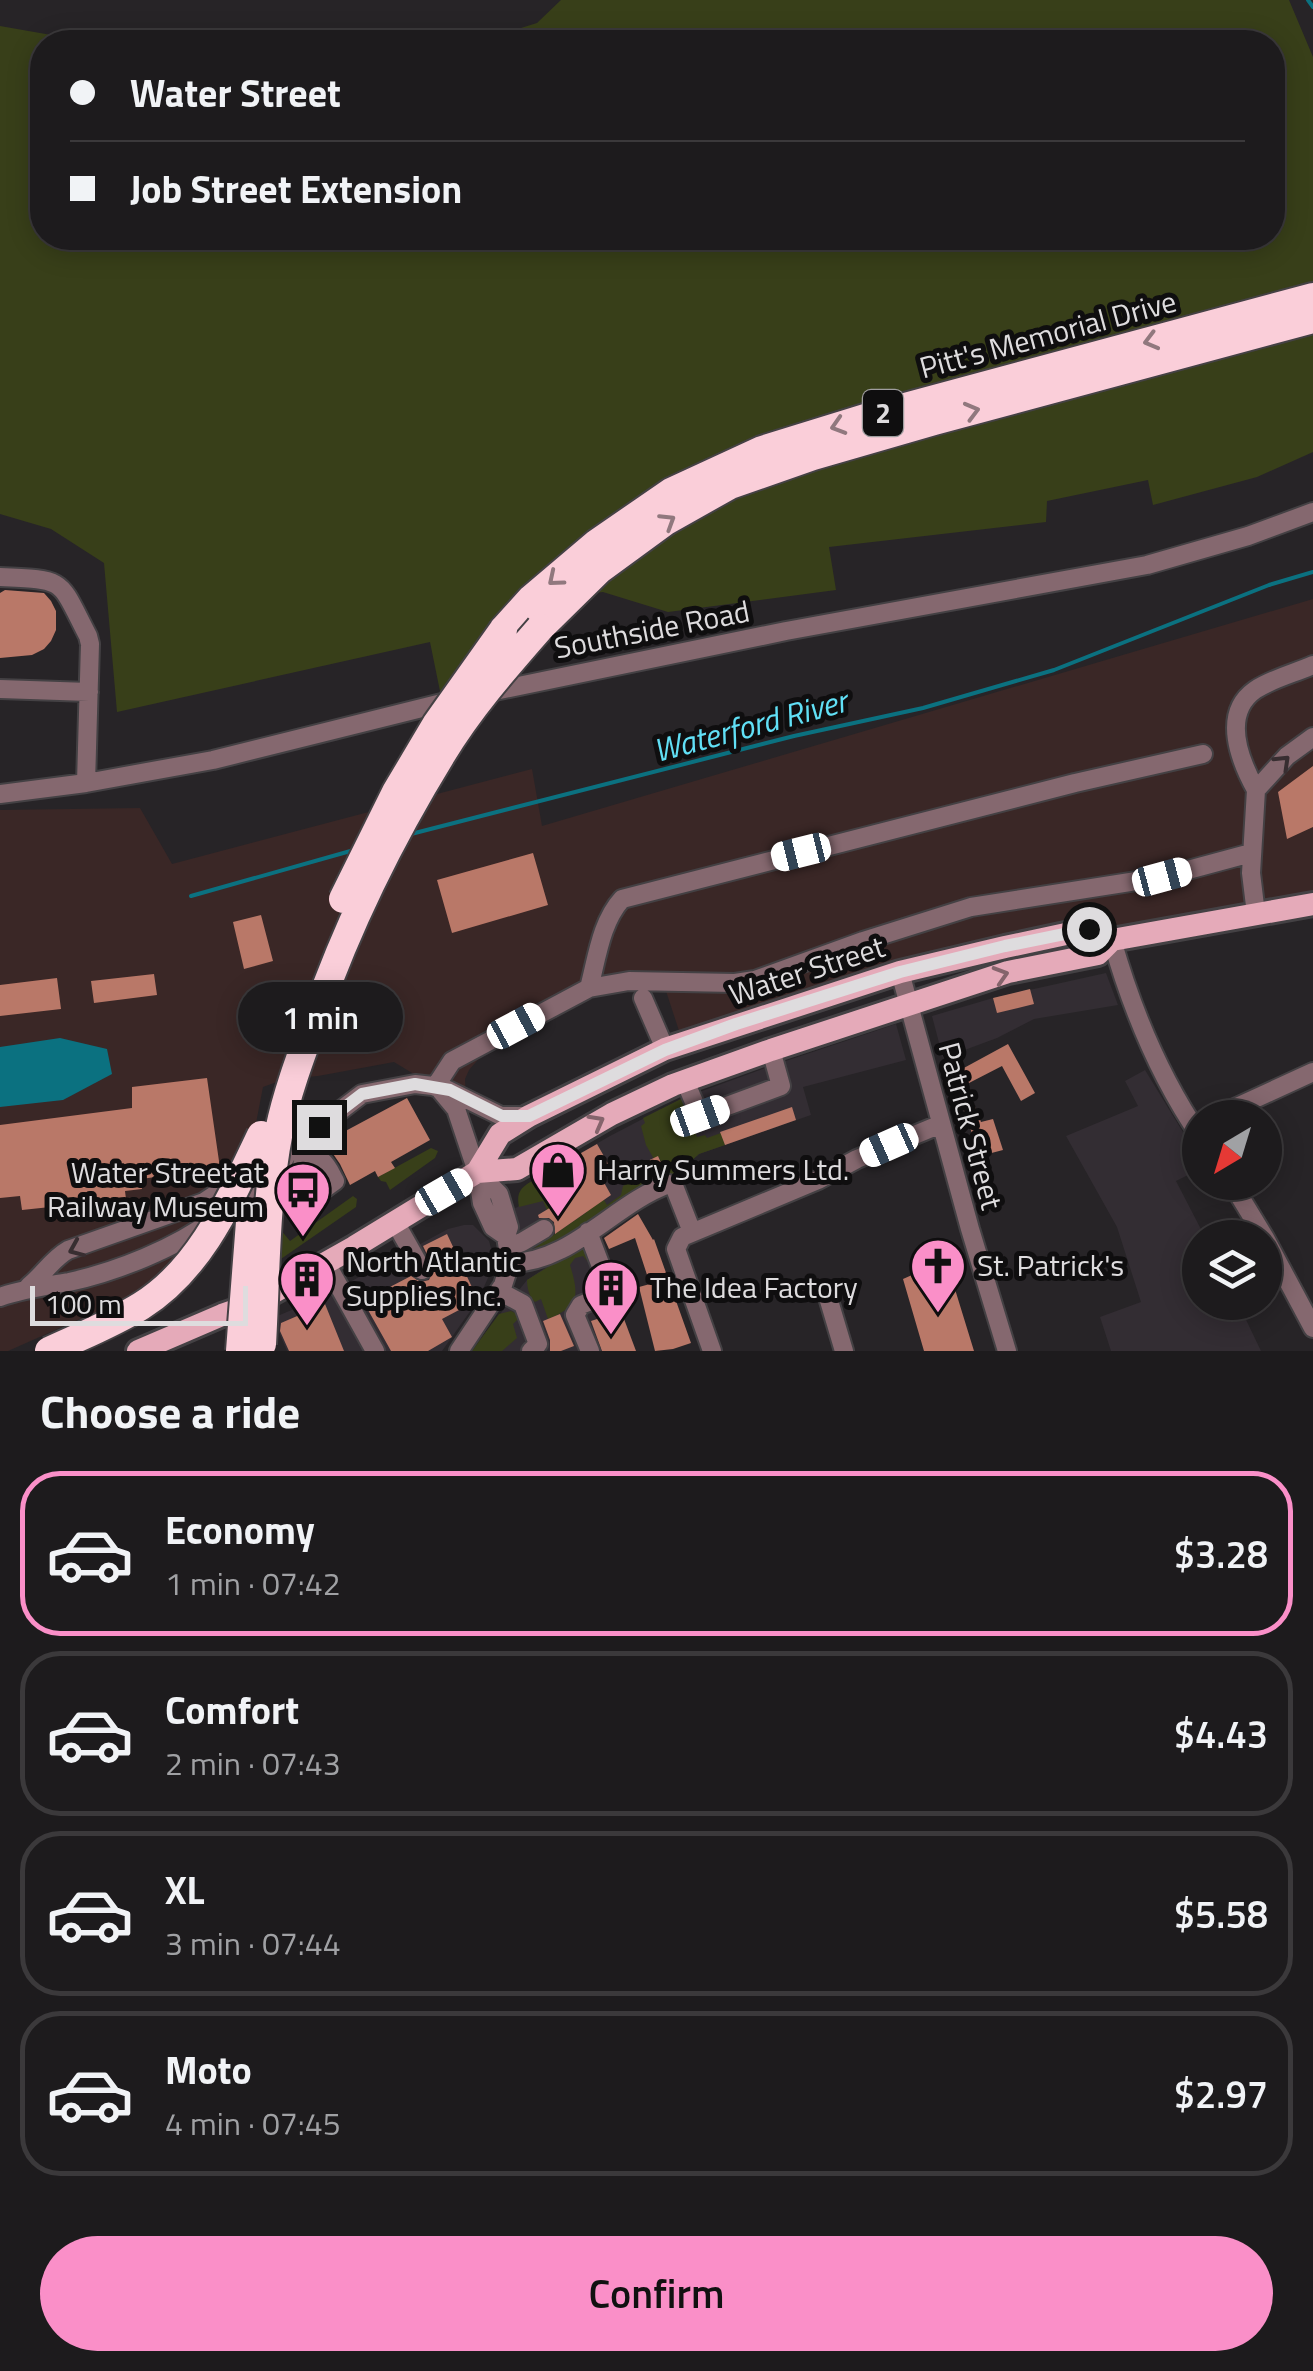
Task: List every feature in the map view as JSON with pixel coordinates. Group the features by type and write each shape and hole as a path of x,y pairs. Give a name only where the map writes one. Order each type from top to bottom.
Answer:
{"highway":[{"name":"Pitt's Memorial Drive","path":"240,1351 261,1135 280,1066 322,945 396,792 436,723 502,630 531,599 597,544 670,492 762,450 868,417 1313,297"},
{"name":"Pitt's Memorial Drive","path":"262,1351 271,1190 279,1131 293,1078 356,910 442,752 540,628 599,570 666,521 730,485 916,426 1313,319"},
{"path":"49,1351 141,1306 178,1277 212,1230 261,1135"}],"main road":[{"path":"138,1351 252,1305 477,1172 517,1169 612,1114 686,1081 1008,972 1098,954 1112,940 1313,904"},
{"name":"Water Street","path":"477,1172 500,1134 529,1116 665,1050 736,1024 900,972 1005,946 1089,929 1112,940"}],"street":[{"name":"Southside Road","path":"0,794 213,760 527,683 1147,565 1248,536 1313,512"},
{"path":"0,577 56,582 64,588 88,636 86,783"},
{"path":"1256,914 1250,873 1256,790 1245,770 1236,714 1256,688 1313,666"},
{"path":"0,690 89,692"},
{"path":"1256,790 1287,756 1313,737"},
{"path":"590,988 608,921 622,899 1203,754"},
{"path":"435,1087 452,1061 590,988 629,981 754,980 971,907 1162,877 1251,853"},
{"path":"1112,940 1143,1032 1161,1072 1182,1104"},
{"name":"Patrick Street","path":"900,972 1007,1351"},
{"path":"643,998 665,1050"},
{"path":"686,1081 700,1116 781,1086 770,1050"},
{"path":"1252,1100 1313,1072"},
{"path":"0,1297 124,1265 189,1235 278,1168 362,1094 415,1084 450,1090 502,1116 529,1116"},
{"path":"435,1087 456,1108 492,1226 508,1249 529,1263 670,1184 692,1232"},
{"path":"712,1351 676,1250 682,1238 941,1124"},
{"path":"24,1289 63,1253 204,1202 270,1152 281,1147 297,1148"},
{"path":"394,1222 422,1270"},
{"path":"508,1249 544,1229"},
{"path":"588,1232 611,1293 581,1306 575,1315 590,1351"},
{"path":"459,1351 507,1278 508,1249"},
{"path":"326,1263 374,1351"},
{"path":"1282,1270 1313,1328"},
{"path":"499,1291 523,1304 538,1344 531,1351"},
{"path":"827,1294 844,1351"},
{"path":"252,1305 272,1351"}],"shaded area":[{"path":"1313,599 1313,904 1112,940 1089,929 683,1043 666,991 615,990 575,1001 482,1055 465,1079 466,1100 394,1062 285,1079 263,1087 244,1185 151,1288 83,1325 80,1319 0,1351 0,810 140,808 172,864 532,769 542,826"},
{"path":"1106,973 1118,1005 1034,1019 943,1058 932,1016"},
{"path":"896,1024 906,1060 803,1087 811,1115 699,1154 672,1178 530,1258 524,1255 515,1208 534,1180 683,1098"},
{"path":"1145,1070 1182,1131 1182,1178 1176,1181 1182,1200 1186,1200 1196,1220 1182,1220 1182,1320 1246,1320 1261,1351 1111,1351 1100,1317 1141,1302 1117,1227 1066,1136 1138,1106 1125,1081"},
{"path":"473,1225 489,1241 492,1269 478,1300 442,1351 287,1351 273,1318 324,1296 448,1229"},
{"path":"595,1241 636,1351 485,1351 478,1342 527,1280"}],"green space":[{"path":"561,0 1289,0 1313,57 1313,452 1257,477 1153,505 1148,480 1047,501 1046,522 829,547 836,590 668,612 603,592 511,602 441,696 430,642 117,712 104,563 51,529 0,514 0,26 30,31 30,250 1285,250 1285,30 515,30 537,23"},
{"path":"683,1098 697,1137 721,1133 725,1145 699,1154 668,1179 659,1157 654,1159 646,1145 641,1126 645,1123 643,1118"},
{"path":"431,1148 438,1151 435,1158 390,1190 378,1177"},
{"path":"640,1177 645,1189 558,1241 533,1249 587,1212 576,1193 547,1210 543,1201 519,1207 520,1190 526,1185 534,1180 550,1190 578,1180 599,1192 607,1205 621,1195 623,1186"},
{"path":"353,1196 357,1199 356,1207 278,1261 280,1229 290,1241"},
{"path":"580,1247 597,1264 593,1268 583,1256 575,1258 570,1265 574,1298 566,1309 548,1319 541,1299 535,1302 531,1297 527,1280"},
{"path":"511,1311 519,1318 513,1324 517,1338 502,1351 472,1351 499,1314"}],"water":[{"path":"60,1038 107,1049 112,1074 63,1100 0,1107 0,1047"}],"building":[{"path":"0,593 44,593 51,601 56,611 56,630 44,649 32,655 0,658"},
{"path":"1313,766 1313,827 1287,839 1278,792"},
{"path":"533,853 548,905 452,933 437,880"},
{"path":"261,915 273,961 244,969 233,922"},
{"path":"154,974 157,995 94,1003 91,981"},
{"path":"57,978 61,1009 0,1016 0,985"},
{"path":"1030,989 1034,1004 997,1013 993,998"},
{"path":"1008,1044 1035,1093 1021,1101 1002,1066 969,1083 962,1069"},
{"path":"207,1078 220,1168 141,1179 142,1189 125,1191 126,1199 22,1210 20,1196 0,1198 0,1125 132,1108 132,1087"},
{"path":"407,1098 430,1140 391,1162 395,1168 378,1177 375,1171 350,1185 325,1142"},
{"path":"974,1104 981,1122 993,1119 1003,1150 980,1156 963,1108"},
{"path":"792,1107 796,1120 725,1145 720,1132"},
{"path":"597,1144 613,1172 602,1179 611,1195 555,1234 554,1222 538,1215 576,1192 560,1165"},
{"path":"658,1156 665,1172 642,1182 635,1167"},
{"path":"638,1214 654,1239 691,1343 673,1349 655,1351 639,1287 650,1284 635,1238 609,1249 604,1238"},
{"path":"447,1234 478,1300 442,1319 452,1337 428,1351 391,1351 363,1301 411,1276 421,1282 429,1280 434,1269 423,1246"},
{"name":"St. Patrick's","path":"946,1260 974,1351 924,1351 903,1279"},
{"name":"North Atlantic Supplies Inc.","path":"325,1304 344,1351 289,1351 280,1331 281,1323"},
{"name":"The Idea Factory","path":"621,1311 636,1351 602,1351 591,1321"},
{"path":"560,1314 574,1346 550,1351 543,1321"}],"waterway":[{"path":"1308,0 1313,7"},
{"name":"Waterford River","path":"411,834 794,736 923,708 1054,670 1269,585 1313,572"},
{"name":"Waterford River","path":"191,896 354,850"}],"place":[{"name":"Harry Summers Ltd.","path":"558,1219"},
{"name":"Water Street at Railway Museum","path":"303,1239"},
{"name":"St. Patrick's","path":"938,1315"},
{"name":"North Atlantic Supplies Inc.","path":"307,1328"},
{"name":"The Idea Factory","path":"611,1337"}],"route":[{"path":"319,1127 362,1094 415,1084 442,1087 502,1116 529,1116 665,1050 736,1024 900,972 1089,929"}]}
